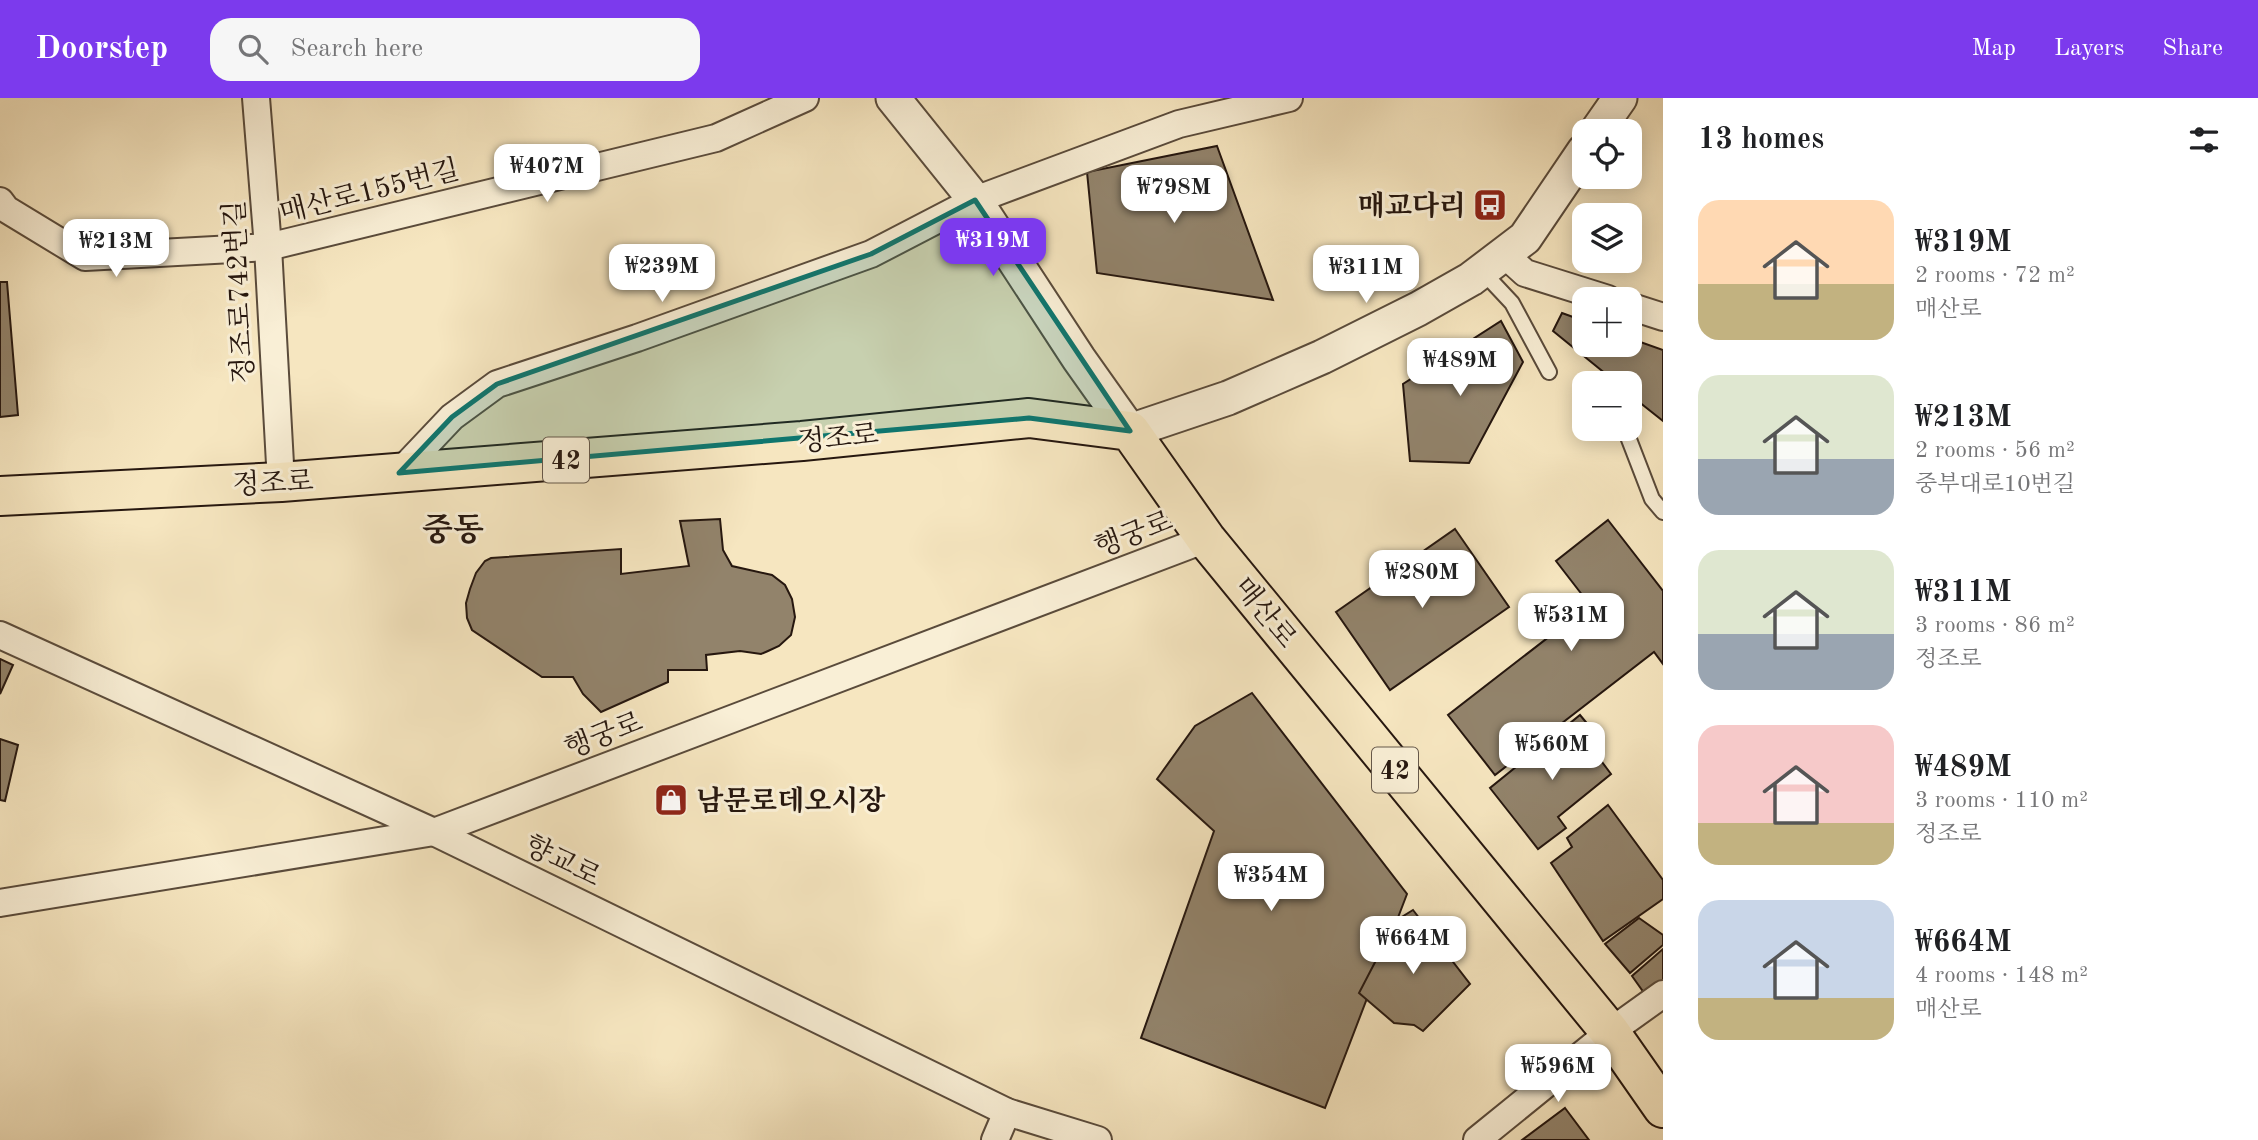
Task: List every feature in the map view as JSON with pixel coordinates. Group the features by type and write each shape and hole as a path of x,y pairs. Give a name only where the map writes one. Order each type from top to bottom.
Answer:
{"main road":[{"name":"정조로","path":"0,496 281,482 802,441 1029,418 1130,431"},
{"name":"매산로","path":"1130,431 1206,539 1609,1032 1663,1108"},
{"path":"0,470 10,469 57,493"}],"street":[{"name":"정조로742번길","path":"256,98 268,247 281,482"},
{"name":"매산로155번길","path":"0,201 6,209 85,257 268,247 716,138 805,98"},
{"name":"매산로","path":"893,98 975,201 1130,431"},
{"path":"399,473 452,417 497,384 637,338 870,254 975,201 1179,124 1289,98"},
{"path":"1605,119 1620,98"},
{"name":"정조로","path":"1130,431 1228,398 1322,357 1418,309 1493,262 1525,238 1572,169"},
{"path":"1493,262 1572,288"},
{"path":"1642,310 1663,317"},
{"name":"행궁로","path":"0,903 434,832 1206,539"},
{"name":"향교로","path":"0,635 434,832 1007,1112 1098,1140"},
{"path":"1477,1140 1609,1032 1663,994"},
{"path":"995,1140 1007,1112"}],"lane":[{"path":"1493,262 1549,372"},
{"path":"1630,441 1652,499 1663,512"}],"highlighted area":[{"path":"975,200 1130,431 1029,418 399,473 452,417 497,384 871,254"}],"building":[{"path":"1217,146 1273,300 1097,273 1087,172"},
{"path":"0,282 7,282 18,415 0,417"},
{"path":"1562,313 1572,317 1572,346 1553,331"},
{"path":"1501,321 1523,362 1469,463 1410,461 1403,384"},
{"path":"1642,343 1663,350 1663,421 1642,404 1642,371 1602,371 1585,357 1642,357"},
{"path":"720,519 723,550 732,566 772,575 785,585 792,599 795,617 791,635 779,646 768,651 761,654 740,651 706,655 707,670 668,670 668,682 601,712 583,694 573,677 542,677 472,630 467,618 466,603 476,573 485,561 491,558 621,549 621,574 689,566 680,521"},
{"path":"1608,520 1663,591 1663,664 1654,652 1495,775 1448,715 1590,605 1556,561"},
{"path":"1455,529 1509,607 1390,690 1336,612"},
{"path":"0,659 13,665 0,694"},
{"path":"1252,693 1407,894 1325,1108 1141,1038 1214,831 1157,779 1195,726"},
{"path":"1580,715 1600,739 1590,746 1611,774 1558,817 1566,828 1538,849 1490,788"},
{"path":"0,739 18,745 5,801 0,800"},
{"path":"1608,805 1663,880 1663,899 1603,941 1551,863 1572,847 1567,838"},
{"path":"1413,910 1470,984 1423,1031 1414,1025 1394,1023 1359,993 1397,920"},
{"path":"1639,918 1663,935 1663,945 1630,973 1605,944"},
{"path":"1663,949 1663,986 1647,997 1632,976"},
{"path":"1565,1108 1589,1140 1522,1140"}],"place":[{"name":"매교다리","path":"1490,205"},
{"name":"남문로데오시장","path":"671,800"}],"district":[{"name":"중동","path":"453,529"}]}
